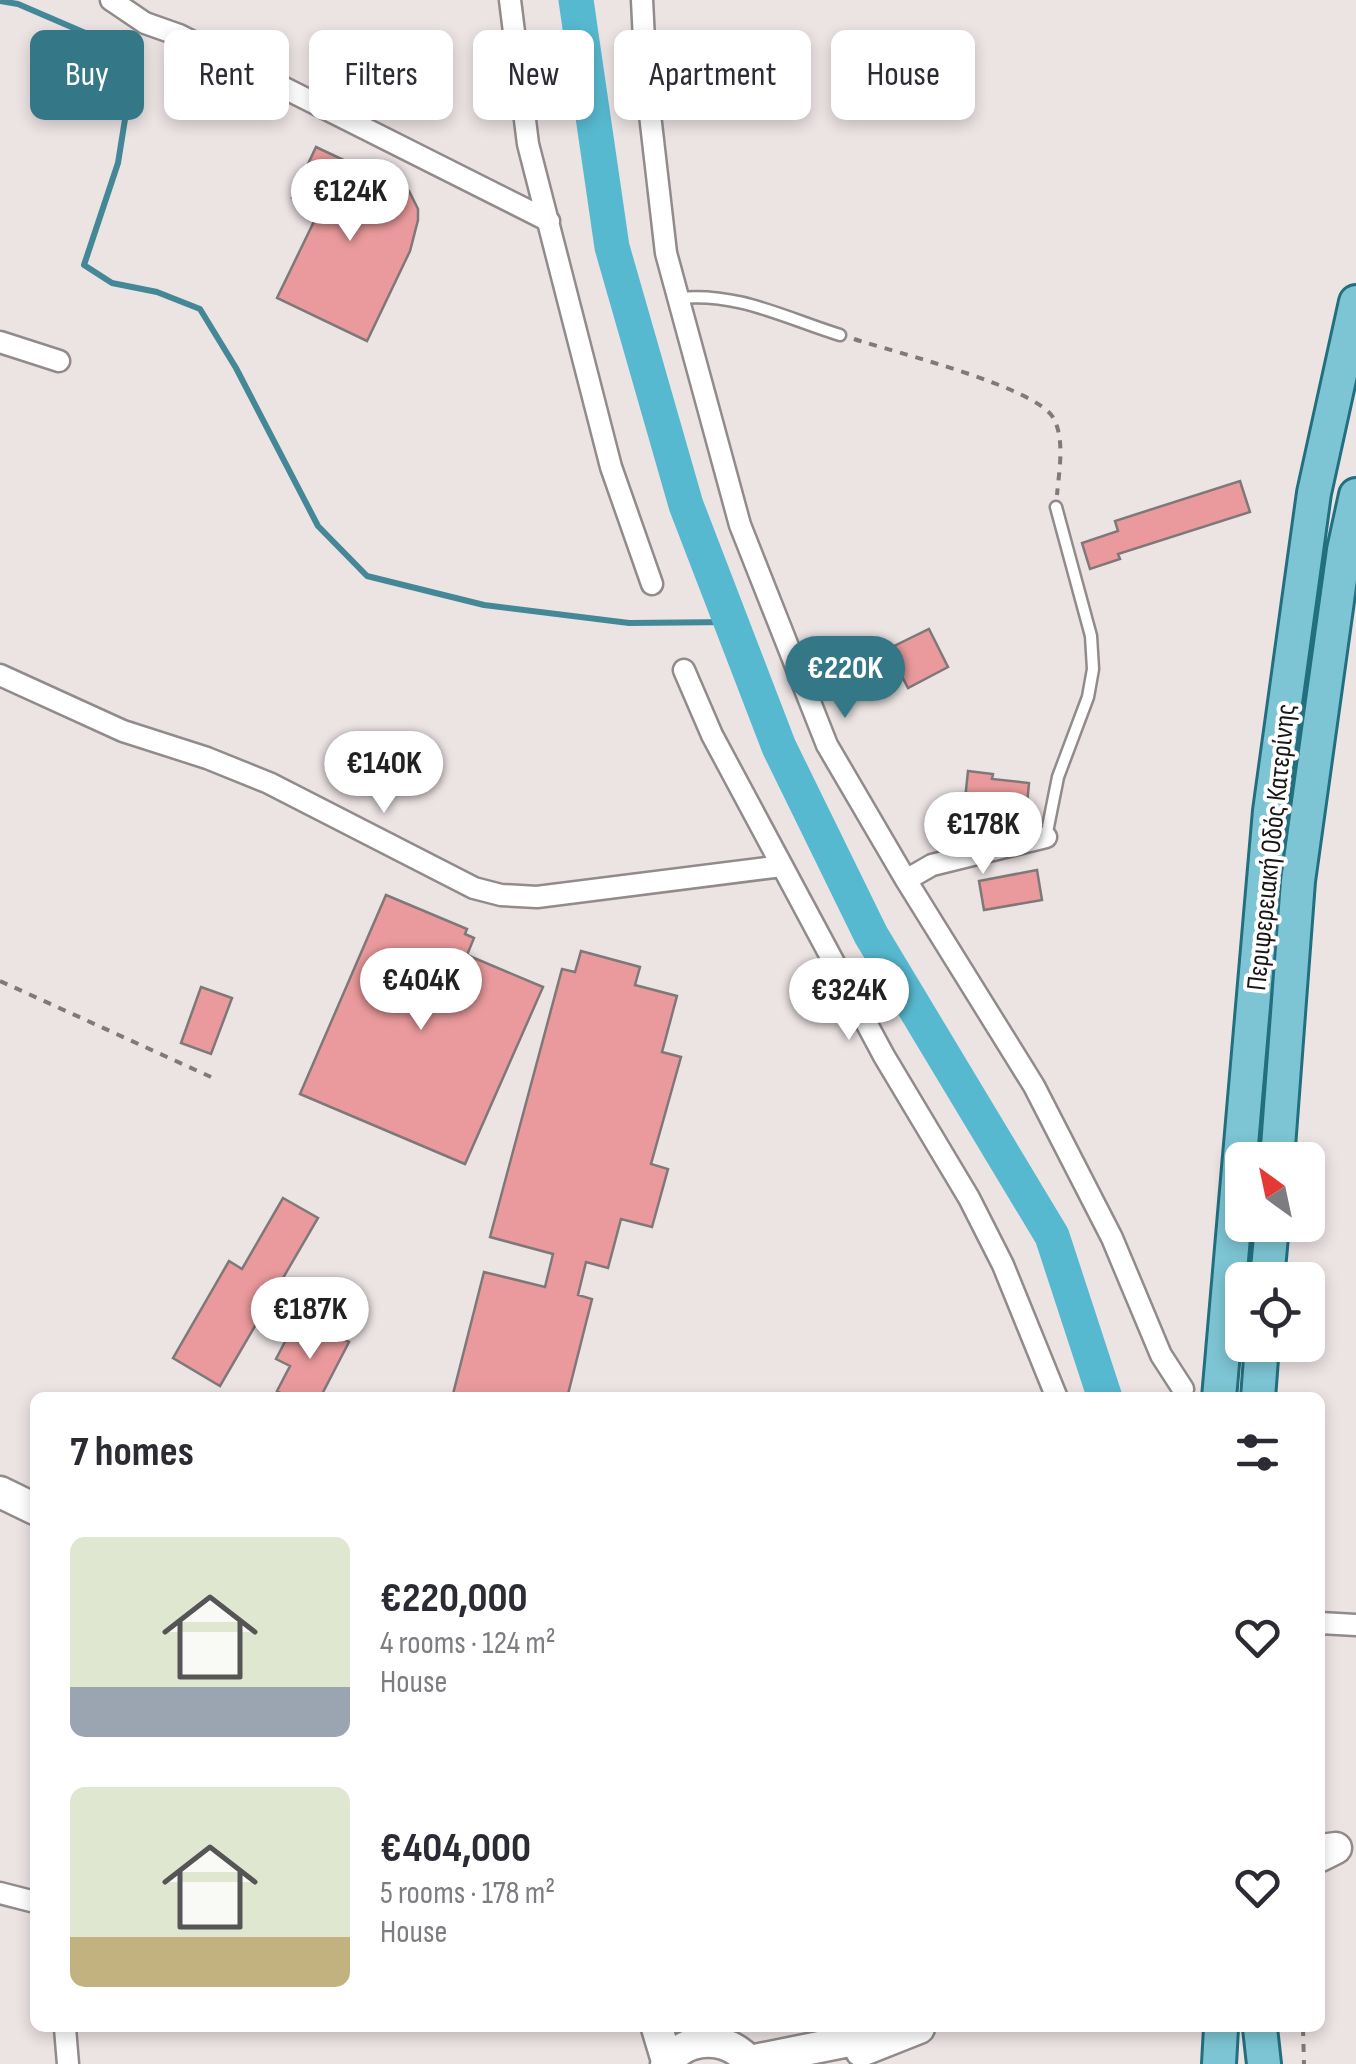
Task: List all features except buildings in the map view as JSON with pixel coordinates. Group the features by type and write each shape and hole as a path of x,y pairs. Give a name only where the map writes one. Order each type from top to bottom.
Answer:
{"main road":[{"name":"Περιφερειακή Οδός Κατερίνης","path":"1220,1392 1270,811 1314,493 1356,302"},
{"name":"Περιφερειακή Οδός Κατερίνης","path":"1278,1142 1298,881 1344,550 1356,495"},
{"path":"1258,1392 1261,1362"},
{"path":"0,1492 30,1507"},
{"path":"659,2032 666,2063 706,2034 736,2048 751,2062 849,2041 870,2032"},
{"path":"836,2064 911,2032"},
{"path":"1219,2064 1221,2032"},
{"path":"1260,2032 1264,2064"}],"street":[{"path":"111,0 146,23 179,35 549,221"},
{"path":"510,0 528,144 612,467 652,584"},
{"path":"642,0 646,80 666,253 740,525 828,744 906,880 1034,1086 1112,1238 1162,1355 1184,1389"},
{"path":"0,342 59,361"},
{"path":"684,670 712,735 884,1056 969,1198 1003,1265 1055,1392"},
{"path":"0,675 123,731 268,783 433,869 487,892 537,898 782,866"},
{"path":"906,880 932,865 1046,837"},
{"path":"1325,1623 1356,1625"},
{"path":"0,1893 30,1901"},
{"path":"65,2032 68,2064"}],"lane":[{"path":"678,298 728,298 840,335"},
{"path":"1046,837 1058,778 1088,697 1093,669 1091,636 1056,506"}],"path":[{"path":"840,335 1000,386 1043,404 1054,418 1060,437 1056,506"},
{"path":"0,981 211,1077"},
{"path":"1303,2032 1304,2064"}],"waterway":[{"path":"576,0 612,247 686,505 779,747 871,935 1052,1236 1103,1392"},
{"path":"0,1 18,4 90,35 130,88 118,163 84,265 112,283 157,292 200,309 236,368 318,526 367,576 484,605 629,623 731,622"}]}
